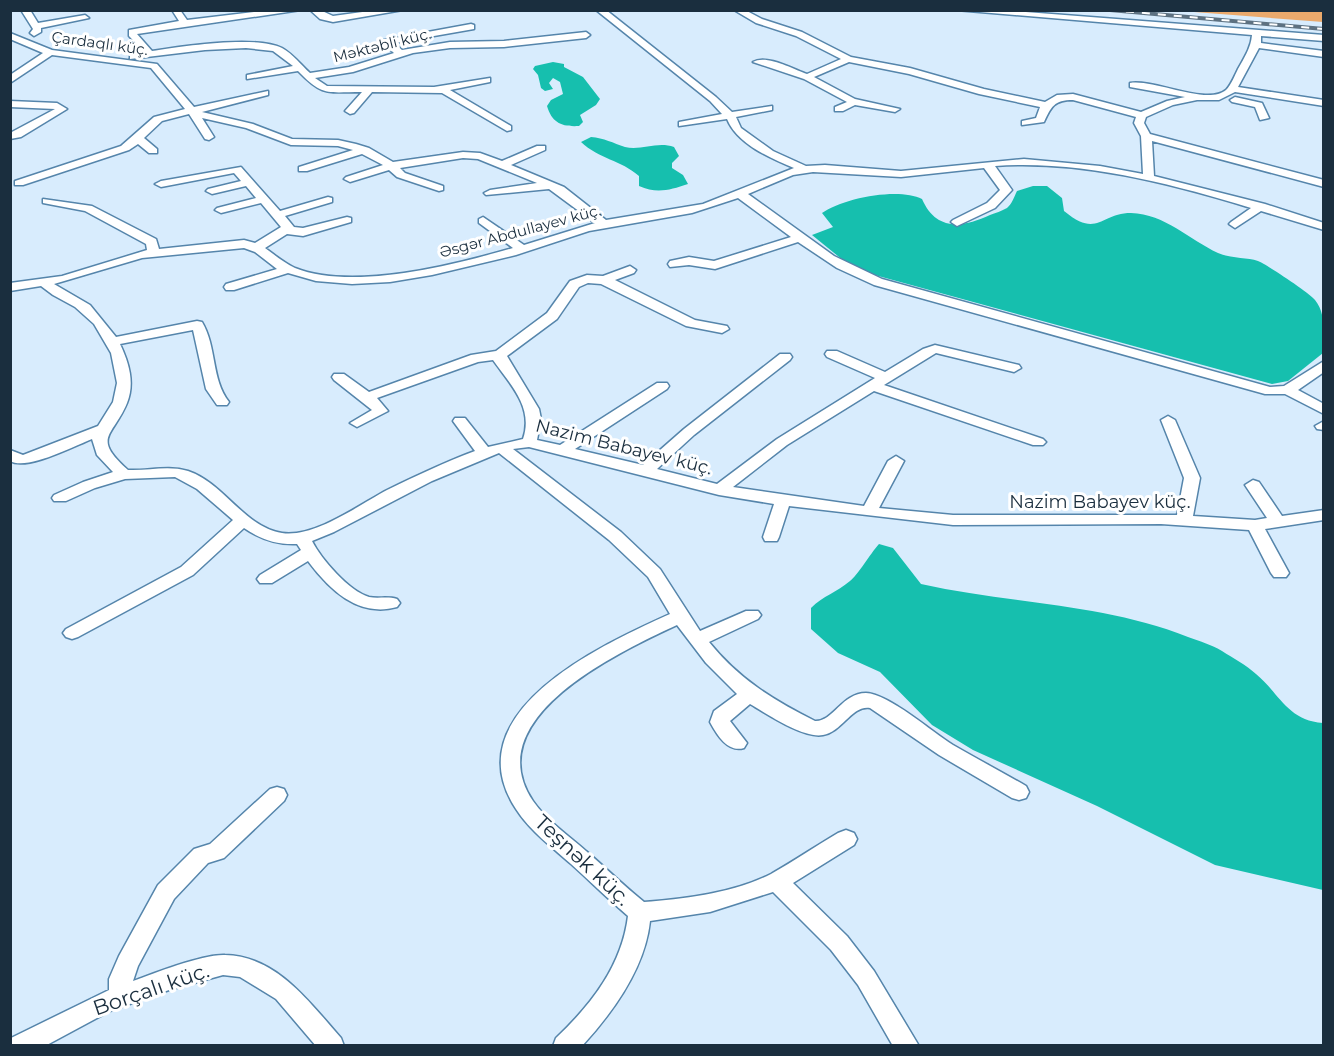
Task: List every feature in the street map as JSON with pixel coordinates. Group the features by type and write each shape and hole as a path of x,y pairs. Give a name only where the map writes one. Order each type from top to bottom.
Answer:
{"street":[{"path":"15,38 35,33 38,30 25,10"},
{"path":"176,10 184,23"},
{"path":"150,54 132,32 184,23 244,17 256,13 297,10"},
{"path":"314,10 323,17 333,19 399,10"},
{"path":"600,10 713,99 730,115 736,129 769,153 804,170"},
{"path":"738,10 759,21 799,34 848,59 909,71 982,92 1046,105"},
{"path":"960,10 1323,38"},
{"path":"364,16 372,24"},
{"path":"244,17 247,29"},
{"path":"37,26 85,18"},
{"path":"400,53 387,42 471,27"},
{"path":"1219,97 1233,89 1256,45 1257,33"},
{"name":"Məktəbli küç.","path":"308,76 350,70 400,53 469,41 504,44 586,35"},
{"name":"Çardaqlı küç.","path":"15,38 50,52 124,60 154,66 192,111 209,137"},
{"path":"484,44 508,53"},
{"path":"1256,45 1323,54"},
{"path":"124,60 150,54 223,47 268,48 284,53 321,87 437,89 487,80"},
{"path":"10,80 50,52"},
{"path":"807,78 848,59"},
{"path":"758,62 772,64 807,78 852,101 895,109"},
{"path":"250,77 299,68"},
{"path":"1133,85 1165,89 1197,98"},
{"path":"351,111 370,89"},
{"path":"437,89 451,94 507,128"},
{"path":"1233,89 1323,103"},
{"path":"19,183 101,157 139,139 158,119 266,93"},
{"path":"1026,123 1040,120 1046,105 1060,97 1073,97 1142,115 1170,103 1219,97 1259,105 1264,118"},
{"path":"839,109 850,105 852,101"},
{"path":"10,104 50,106 62,109 17,135 10,136"},
{"path":"683,124 769,108"},
{"path":"192,111 207,117 249,126 284,141 338,143 365,150 401,175 439,188"},
{"path":"1142,115 1139,123 1146,136 1149,178"},
{"path":"1146,136 1323,184"},
{"path":"139,139 153,151"},
{"path":"502,165 541,148"},
{"path":"303,168 365,150"},
{"path":"351,179 391,166 473,155 552,184 604,224"},
{"name":"Əsgər Abdullayev küç.","path":"10,287 45,283 154,252 233,244 257,247 289,269 333,279 373,279 435,269 522,249 604,224 682,212 740,194 804,170 900,174 987,164 1028,162 1149,178 1261,206 1323,227"},
{"path":"957,222 992,205 1003,196 1005,186 987,164"},
{"path":"161,184 237,169 278,214 288,227 287,231"},
{"path":"212,191 249,182"},
{"path":"490,193 552,184"},
{"path":"740,194 761,207 800,238 848,269 878,282 1270,391 1288,390 1323,365"},
{"path":"73,204 89,196"},
{"path":"221,210 264,199"},
{"path":"278,214 328,200"},
{"path":"47,201 88,208 149,239 154,252"},
{"path":"1235,224 1261,206"},
{"path":"257,247 287,231 303,232 347,220"},
{"path":"483,221 522,249"},
{"path":"674,264 689,261 714,265 800,238"},
{"path":"230,286 289,269"},
{"path":"603,280 630,270"},
{"path":"367,397 476,358 500,355 552,316 574,284 587,279 603,280 674,316 701,326 722,329"},
{"path":"45,283 52,290 90,312 112,342 121,363 126,382 121,405 103,429 99,440 103,453 124,474"},
{"path":"112,342 197,325 205,343 213,394 222,402"},
{"path":"719,490 782,442 935,349 1014,368"},
{"path":"832,354 913,401 1038,442"},
{"path":"500,355 500,360 530,403 535,432 529,442"},
{"path":"647,470 690,432 785,357"},
{"path":"339,378 367,397 381,411 357,423"},
{"path":"564,449 662,386"},
{"path":"1288,390 1323,410"},
{"path":"1168,420 1192,478 1185,521"},
{"path":"460,421 494,451 615,536 654,573 697,640 732,679 750,694 812,728 821,730 828,727 857,700 865,699 875,702 946,750 1019,792"},
{"path":"11,454 19,460 25,460 103,429"},
{"name":"Nazim Babayev küç.","path":"60,498 89,485 124,474 173,472 191,478 244,520 270,536 306,545 435,475 494,451 529,442 719,490 869,512 953,520 1122,519 1255,525 1323,515"},
{"path":"869,512 896,461"},
{"path":"1253,484 1278,523"},
{"path":"771,537 783,500"},
{"path":"72,633 187,571 201,560 219,539 244,520"},
{"path":"1255,525 1280,573"},
{"path":"266,579 306,545 345,591 365,602 391,603"},
{"path":"697,640 752,615"},
{"name":"Teşnək küç.","path":"680,616 634,638 553,688 534,706 524,720 508,754 518,791 537,820 612,890 640,912 662,911 734,897 777,881 846,839"},
{"path":"737,743 720,722 721,716 750,694"},
{"path":"121,995 121,979 127,963 166,892 202,855 216,852 277,795"},
{"path":"777,881 839,943 866,978 907,1046"},
{"path":"565,1046 599,1007 626,964 634,947 640,912"},
{"name":"Borçalı küç.","path":"20,1046 121,995 223,965 242,968 263,977 284,991 332,1046"}],"shaded area":[{"path":"1181,11 1323,11 1323,22"},
{"path":"553,62 564,64 564,67 583,77 600,99 596,105 580,115 583,122 579,126 558,123 549,112 547,106 551,100 563,94 560,82 553,78 549,83 553,89 545,91 541,88 538,75 533,69 535,66"},
{"path":"591,137 631,148 661,145 674,147 679,156 672,163 672,168 683,175 688,184 664,190 652,190 639,186 639,176 581,142"},
{"path":"1033,186 1047,186 1062,198 1064,211 1084,223 1092,224 1121,214 1143,214 1177,228 1218,253 1263,263 1312,297 1319,306 1323,319 1323,353 1288,381 1272,384 871,274 844,261 812,235 833,227 822,213 857,199 886,194 912,196 922,199 928,209 942,222 960,224 1007,208 1017,191"},
{"path":"879,544 893,548 921,584 1123,617 1210,645 1252,671 1292,711 1311,721 1323,723 1323,890 1215,865 1097,806 973,750 932,725 880,672 838,653 811,629 811,608 853,578"}],"railway":[{"path":"1110,10 1324,29"}]}
